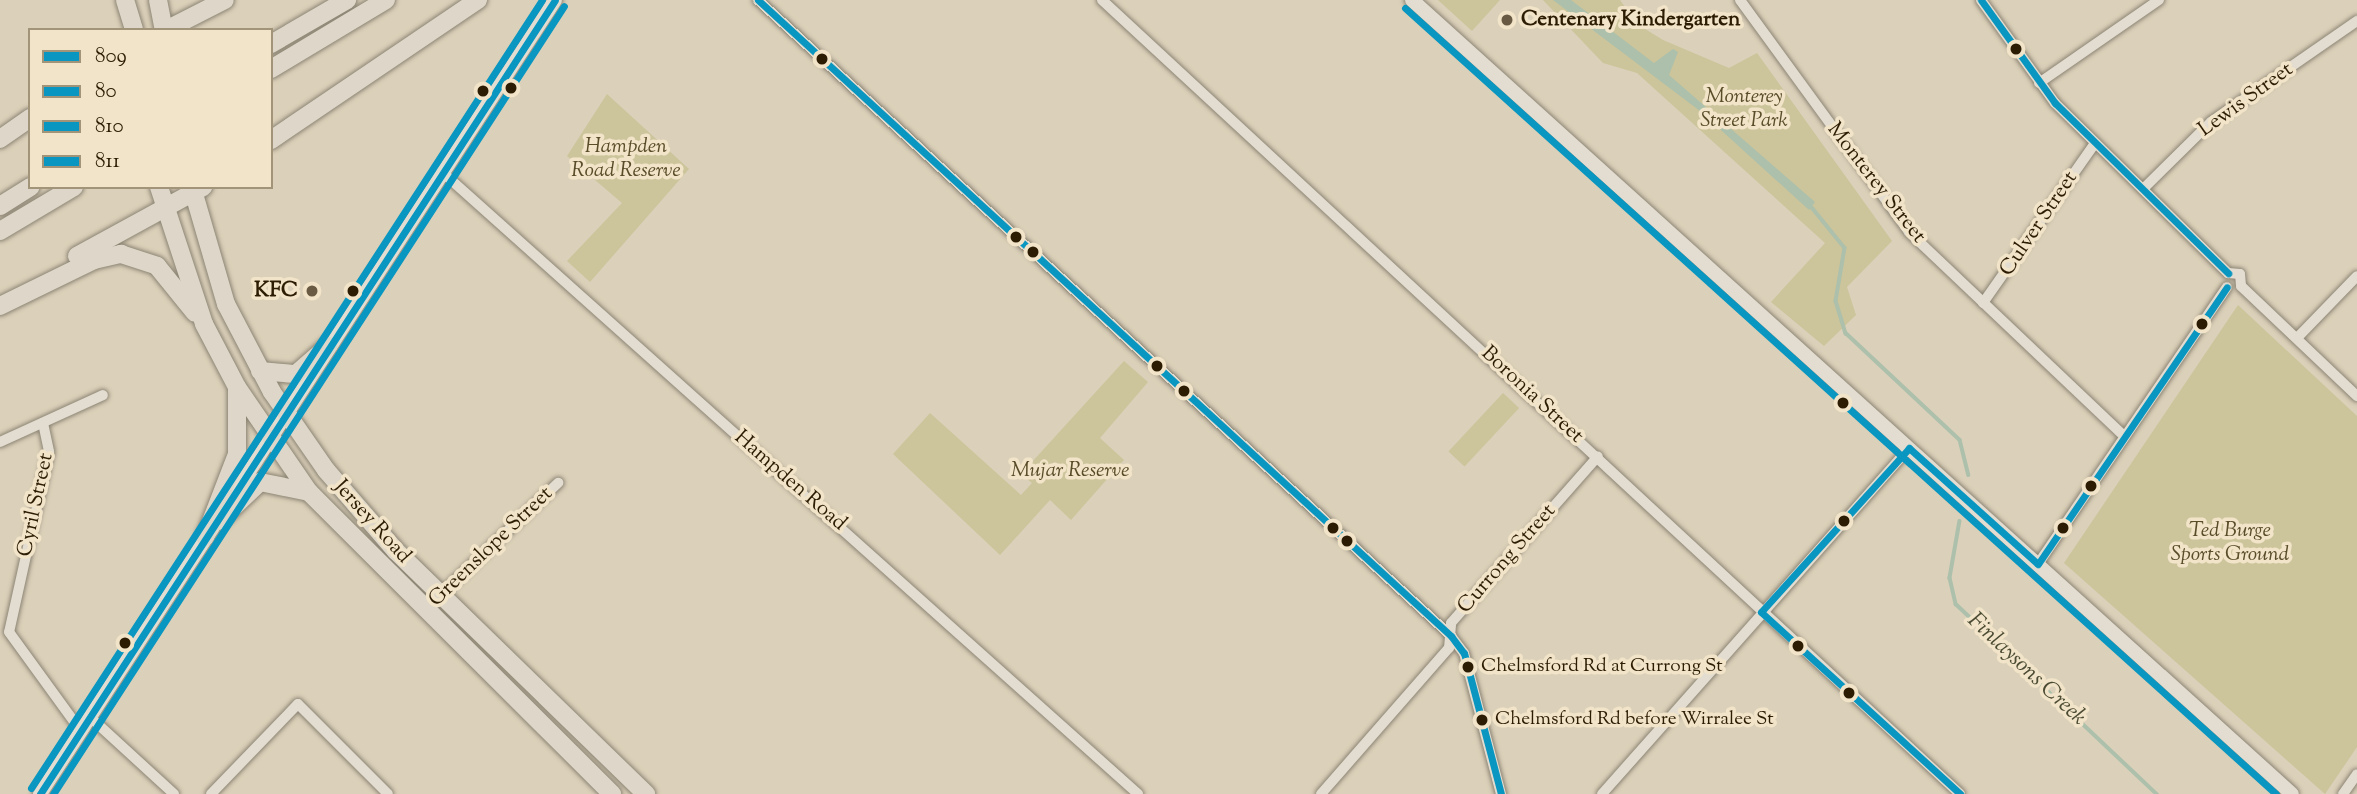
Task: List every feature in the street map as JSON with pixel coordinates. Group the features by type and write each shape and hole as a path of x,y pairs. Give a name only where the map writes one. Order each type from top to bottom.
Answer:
{"highway":[{"path":"125,0 133,28"},
{"path":"158,0 165,28"},
{"path":"169,28 225,0"},
{"path":"273,43 347,0"},
{"path":"273,68 387,0"},
{"path":"273,139 478,0"},
{"path":"0,139 28,119"},
{"path":"0,206 28,189"},
{"path":"0,231 71,189"},
{"name":"Jersey Road","path":"160,189 204,324 237,387 309,492 423,612 612,794"},
{"path":"0,295 166,210 196,189"},
{"name":"Jersey Road","path":"196,189 226,304 285,413 350,501 440,594 646,794"},
{"path":"0,306 94,260 121,254 157,266 204,324"},
{"path":"260,371 296,374 328,346"},
{"path":"205,537 237,454 237,387"},
{"path":"205,537 244,491 260,482 309,492"}],"main road":[{"path":"40,794 328,346 555,0"},
{"path":"1412,0 2292,794"}],"street":[{"path":"758,0 1451,636 1470,674 1501,794"},
{"name":"Boronia Street","path":"1101,0 1598,456 1761,612 1960,794"},
{"name":"Monterey Street","path":"1740,0 1909,232 2123,436"},
{"path":"1980,0 2039,83 2095,143 2228,273 2240,274 2241,286 2357,396"},
{"path":"2039,83 2159,0"},
{"name":"Lewis Street","path":"2143,189 2211,122 2357,21"},
{"name":"Culver Street","path":"1983,303 2095,143"},
{"name":"Hampden Road","path":"441,172 1138,794"},
{"path":"2038,564 2227,287 2228,273"},
{"path":"2297,338 2357,276"},
{"path":"2227,287 2241,286"},
{"path":"0,442 103,395"},
{"name":"Cyril Street","path":"43,423 49,452 9,632 81,731"},
{"path":"1602,794 1909,448"},
{"name":"Currong Street","path":"1321,794 1449,648 1451,623 1598,456"},
{"name":"Greenslope Street","path":"423,612 558,482"},
{"path":"211,794 298,704 388,794"},
{"path":"90,717 174,794"},
{"path":"2343,794 2357,774"}],"green space":[{"path":"1438,0 1500,0 1472,31"},
{"name":"Monterey Street Park","path":"1543,0 1620,0 1637,24 1663,40 1729,68 1757,53 1892,241 1847,287 1856,315 1824,346 1771,302 1825,243 1637,73 1603,63"},
{"name":"Hampden Road Reserve","path":"607,94 689,169 590,282 567,261 622,203 567,156"},
{"name":"Ted Burge Sports Ground","path":"2238,305 2357,416 2357,747 2325,794 2064,563"},
{"name":"Mujar Reserve","path":"1124,361 1148,382 1100,438 1124,460 1071,520 1050,500 1000,555 893,454 930,413 1021,495 1032,483 1021,474"},
{"path":"1503,393 1519,408 1465,467 1448,452"}],"shaded area":[{"path":"1553,0 1571,0 1654,63 1673,49 1678,52 1669,75 1815,202 1809,210 1700,111"}],"waterway":[{"name":"Finlaysons Creek","path":"1810,205 1845,248 1836,301 1846,333 1960,440 1969,475"},
{"name":"Finlaysons Creek","path":"1960,521 1950,578 1956,604 2157,794"}],"transit line":[{"name":"811","path":"31,788 542,0"},
{"name":"809","path":"40,794 555,0"},
{"name":"809","path":"758,0 1451,636 1464,653 1501,794"},
{"name":"809","path":"1981,0 2055,103 2228,273"},
{"name":"810","path":"53,794 564,6"},
{"name":"80","path":"1405,8 2276,794"},
{"name":"809","path":"2038,564 2227,287"},
{"name":"809","path":"1909,448 2038,564"},
{"name":"809","path":"1761,612 1909,448"},
{"name":"809","path":"1761,612 1960,794"}],"place":[{"name":"Centenary Kindergarten","path":"1507,20"},
{"name":"KFC","path":"312,291"},
{"name":"Chelmsford Rd at Currong St","path":"1468,667"},
{"name":"Chelmsford Rd before Wirralee St","path":"1482,720"}]}
